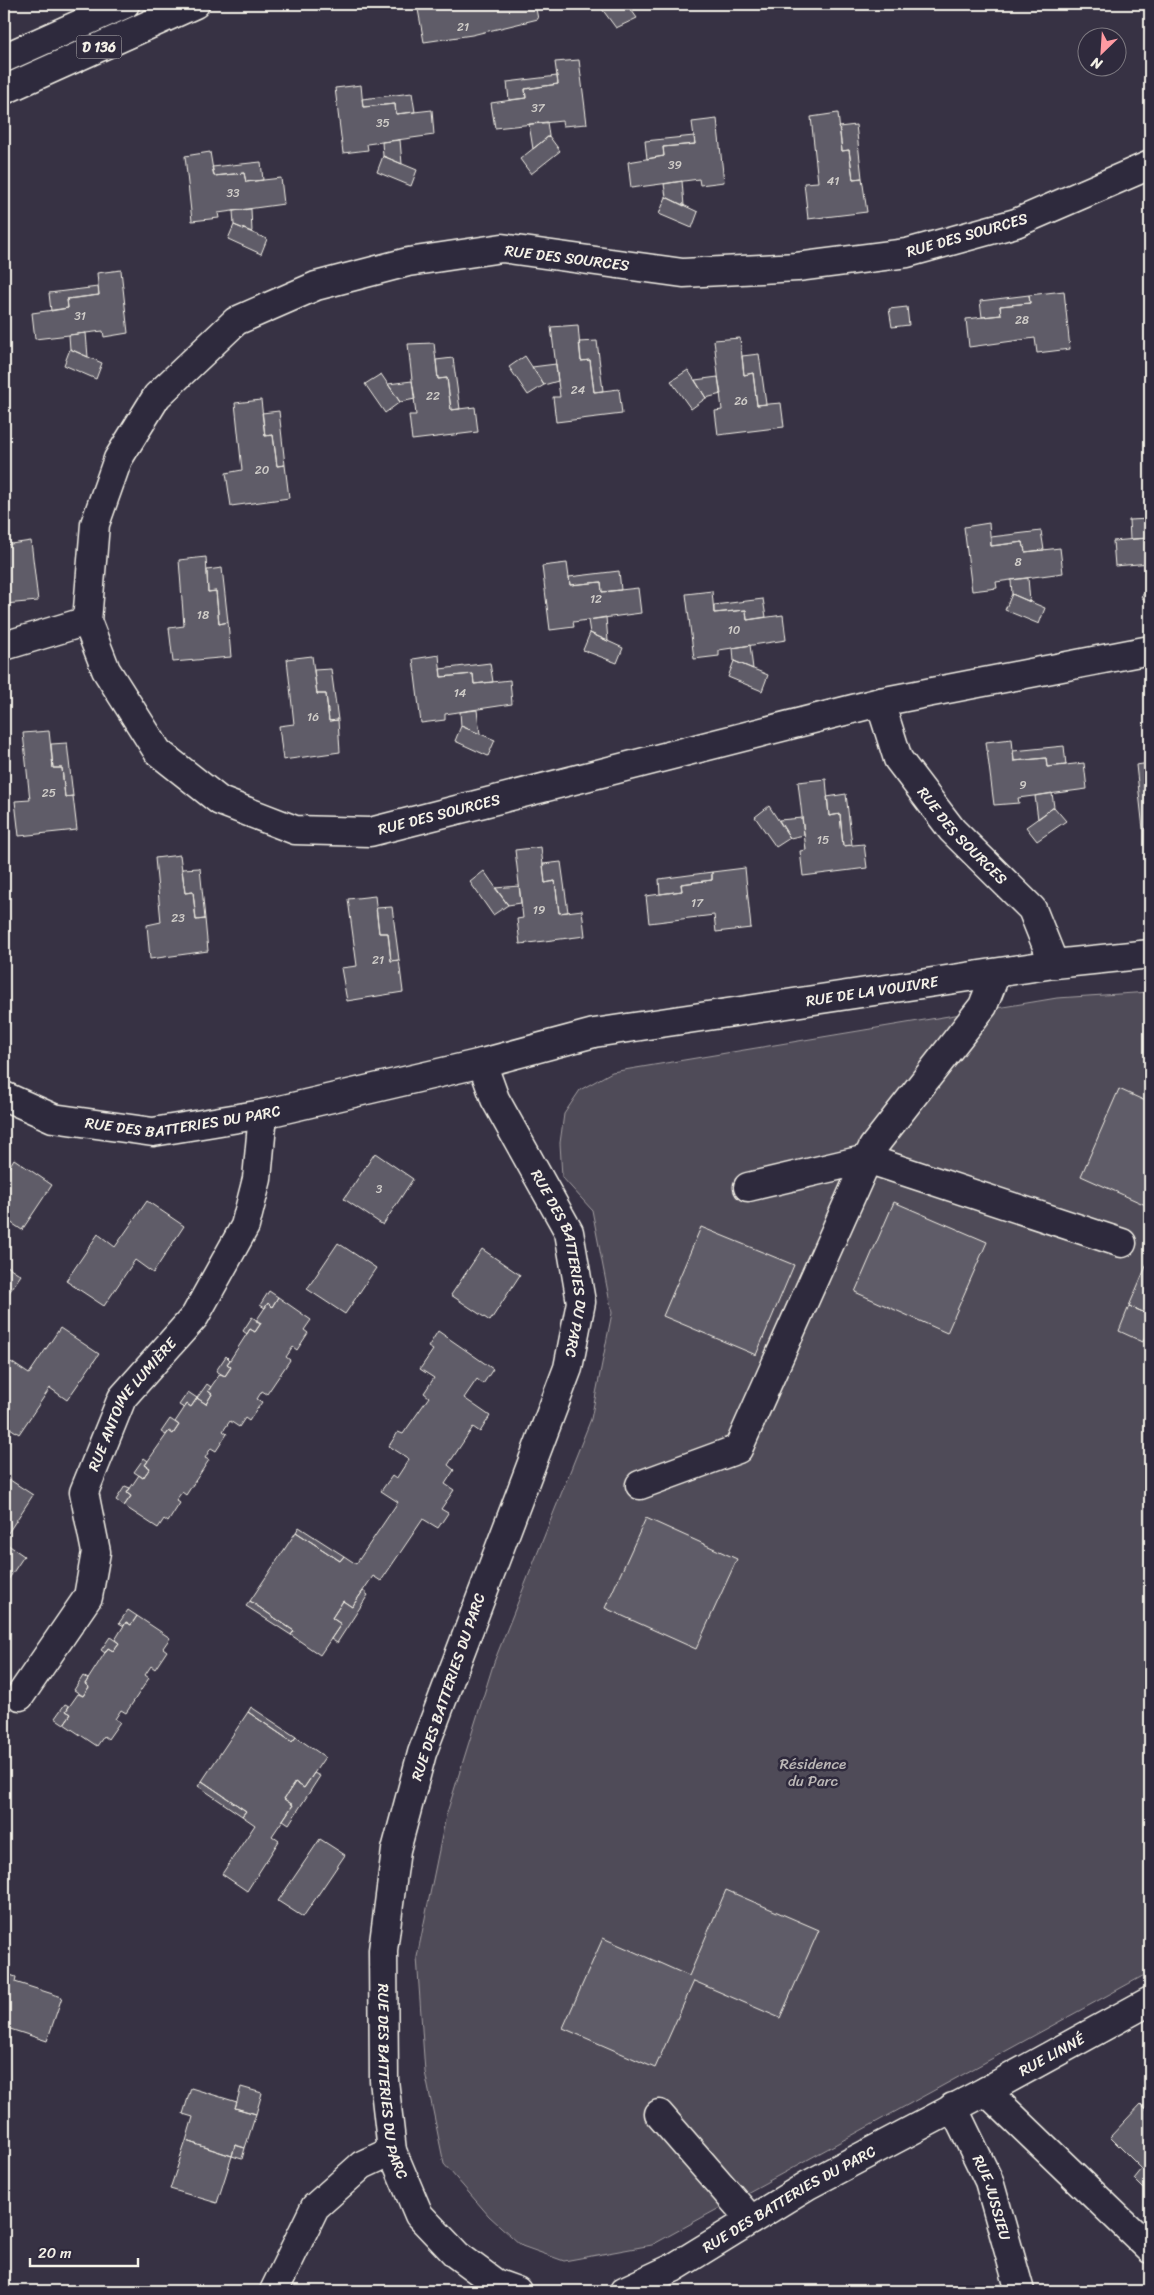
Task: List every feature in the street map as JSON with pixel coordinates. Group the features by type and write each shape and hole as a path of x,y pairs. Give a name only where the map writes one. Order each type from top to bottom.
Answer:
{"street":[{"name":"D 136","path":"4,58 125,4"},
{"name":"D 136","path":"4,90 195,4"},
{"name":"RUE DES SOURCES","path":"1150,165 1016,223 907,253 797,268 684,272 502,248 408,262 316,286 236,321 157,396 118,459 96,524 87,621 106,670 158,752 220,800 295,830 370,832 880,702 1150,650"},
{"path":"4,646 87,621"},
{"name":"RUE DES SOURCES","path":"880,702 898,759 952,830 1032,909 1054,964"},
{"name":"RUE DE LA VOUIVRE","path":"594,1034 1054,964 1150,954"},
{"path":"640,1485 738,1449 873,1147 983,1006 996,973"},
{"name":"RUE DES BATTERIES DU PARC","path":"4,1096 53,1118 153,1132 262,1114 482,1063 594,1034"},
{"name":"RUE DES BATTERIES DU PARC","path":"482,1063 495,1099 569,1232 580,1302 568,1368 422,1753 396,1850 382,1950 384,2080 392,2151 418,2215 457,2255 495,2283 517,2291"},
{"name":"RUE ANTOINE LUMIÈRE","path":"20,1696 88,1597 96,1552 84,1492 122,1398 195,1316 245,1226 257,1179 262,1114"},
{"path":"748,1187 867,1159 1122,1243"},
{"name":"RUE LINNÉ","path":"953,2107 986,2091 1150,2001"},
{"path":"986,2091 1150,2249"},
{"name":"RUE DES BATTERIES DU PARC","path":"624,2291 673,2268 808,2185 953,2107"},
{"name":"RUE JUSSIEU","path":"953,2107 989,2181 1020,2291"},
{"path":"659,2114 751,2220"},
{"path":"274,2291 315,2207 362,2165 392,2151"}],"green space":[{"name":"Résidence du Parc","path":"1150,992 1150,1972 652,2245 564,2261 522,2246 489,2216 444,2164 425,2072 417,1957 446,1816 494,1662 591,1419 612,1313 592,1210 562,1177 560,1143 564,1114 580,1090 612,1072 1057,998"}],"building":[{"path":"417,4 535,4 538,19 472,35 424,42"},
{"path":"610,4 627,4 637,18 616,28 602,9"},
{"path":"579,60 587,124 563,126 562,121 495,128 491,103 526,98 525,89 558,84 555,62"},
{"path":"557,76 558,84 525,89 526,98 509,100 507,82"},
{"path":"361,85 363,107 395,104 396,114 432,110 434,135 367,144 368,150 343,153 335,88"},
{"path":"412,93 415,112 396,114 395,104 363,107 362,99"},
{"path":"838,113 842,151 849,150 853,179 862,178 867,212 808,219 804,183 818,182 811,117"},
{"path":"717,119 724,182 700,185 699,179 631,188 628,162 664,156 663,147 695,144 692,122"},
{"path":"547,122 549,136 533,149 529,124"},
{"path":"856,125 862,178 853,179 849,150 842,151 839,127"},
{"path":"549,136 560,151 531,174 520,159"},
{"path":"694,136 695,144 663,147 664,156 647,159 645,141"},
{"path":"400,140 402,164 383,156 382,142"},
{"path":"210,152 214,176 244,173 246,182 281,178 284,204 218,213 219,218 192,221 185,156"},
{"path":"383,156 417,170 411,186 377,172"},
{"path":"261,162 263,180 246,182 244,173 214,176 212,167"},
{"path":"682,181 684,206 666,197 664,184"},
{"path":"666,197 698,212 692,228 659,214"},
{"path":"251,209 252,232 234,225 233,211"},
{"path":"234,225 267,239 261,254 228,239"},
{"path":"121,270 128,333 104,337 103,331 35,339 32,313 68,308 67,299 99,295 97,273"},
{"path":"98,287 99,295 67,299 68,308 51,311 49,293"},
{"path":"1064,291 1070,349 1037,353 1035,338 969,347 966,319 1001,315 1000,306 1030,303 1029,295"},
{"path":"1029,295 1030,303 1000,306 1001,315 982,317 980,301"},
{"path":"907,307 909,325 892,327 889,309"},
{"path":"578,325 581,361 590,360 594,392 619,389 622,414 556,422 553,397 560,397 551,327"},
{"path":"86,333 88,357 70,349 69,335"},
{"path":"740,338 744,375 753,373 757,405 781,403 784,427 718,435 715,411 722,410 714,340"},
{"path":"597,341 603,391 594,392 590,360 581,361 579,342"},
{"path":"434,343 438,379 447,378 451,410 475,407 478,432 412,440 409,415 416,415 408,344"},
{"path":"70,349 102,363 96,379 64,365"},
{"path":"759,354 766,404 757,405 753,373 744,375 742,356"},
{"path":"525,356 544,385 528,395 509,367"},
{"path":"453,358 460,409 451,410 447,378 438,379 436,360"},
{"path":"556,364 558,381 544,385 532,367"},
{"path":"688,370 706,398 691,409 671,381"},
{"path":"381,374 400,402 385,413 365,384"},
{"path":"718,377 721,394 706,398 695,380"},
{"path":"412,381 415,399 400,402 388,384"},
{"path":"261,400 265,436 273,435 277,466 285,465 289,498 231,506 226,473 242,470 235,403"},
{"path":"279,411 285,465 277,466 273,435 265,436 262,413"},
{"path":"1150,519 1150,528 1148,528 1149,538 1130,539 1129,520"},
{"path":"989,523 991,546 1023,542 1025,552 1060,548 1063,573 996,582 997,588 972,591 964,527"},
{"path":"1148,528 1150,528 1150,563 1115,566 1113,541 1149,538"},
{"path":"1041,531 1044,550 1025,552 1023,542 991,546 991,537"},
{"path":"31,541 38,601 5,604 4,545"},
{"path":"206,557 208,592 216,591 219,624 228,622 231,657 173,662 169,628 184,626 179,560"},
{"path":"567,563 570,585 601,582 602,592 638,588 641,613 573,622 574,627 550,630 542,566"},
{"path":"222,568 228,622 219,624 216,591 208,592 207,570"},
{"path":"619,571 621,590 602,592 601,582 570,585 569,577"},
{"path":"1028,578 1030,602 1012,594 1011,580"},
{"path":"1150,590 1150,609 1141,596"},
{"path":"712,591 714,613 746,610 747,620 783,615 786,640 719,650 719,656 694,659 686,594"},
{"path":"1012,594 1045,608 1039,624 1005,610"},
{"path":"763,599 766,617 747,620 746,610 714,613 714,605"},
{"path":"606,617 608,641 590,633 588,620"},
{"path":"590,633 623,648 617,663 583,650"},
{"path":"750,645 753,669 734,661 733,648"},
{"path":"439,655 441,677 473,674 474,684 510,680 512,704 445,714 445,720 421,723 413,659"},
{"path":"312,656 317,694 326,694 329,721 338,720 340,752 283,760 279,726 294,724 287,659"},
{"path":"734,661 768,675 762,691 728,677"},
{"path":"490,663 493,682 474,684 473,674 441,677 440,669"},
{"path":"331,669 338,720 329,721 326,694 317,694 314,670"},
{"path":"477,710 480,734 461,726 460,712"},
{"path":"461,726 495,740 488,756 455,741"},
{"path":"49,731 53,768 62,768 65,797 73,796 77,830 19,836 15,801 30,800 23,733"},
{"path":"1012,739 1014,761 1046,758 1047,767 1084,763 1087,789 1018,798 1019,803 994,805 986,742"},
{"path":"67,743 73,796 65,797 62,768 53,768 51,744"},
{"path":"1064,746 1066,765 1047,767 1046,758 1014,761 1013,751"},
{"path":"1150,763 1150,828 1143,829 1136,765"},
{"path":"826,779 829,816 840,814 843,846 864,844 867,868 803,876 800,851 806,850 798,782"},
{"path":"1052,793 1054,807 1038,819 1035,796"},
{"path":"846,794 852,845 843,846 840,814 829,816 827,797"},
{"path":"769,806 790,838 776,847 755,817"},
{"path":"1054,807 1066,821 1037,841 1026,827"},
{"path":"802,818 804,835 790,838 779,820"},
{"path":"541,847 545,883 555,881 559,913 582,910 585,936 520,944 517,919 523,918 515,850"},
{"path":"180,855 185,893 193,892 196,920 205,919 208,951 150,959 147,925 161,922 155,858"},
{"path":"561,862 568,912 559,913 555,881 545,883 543,864"},
{"path":"200,868 205,919 196,920 193,892 185,893 182,869"},
{"path":"745,868 751,928 716,932 714,915 649,923 646,896 682,891 681,884 712,880 712,872"},
{"path":"484,871 508,905 493,915 470,882"},
{"path":"712,872 712,880 681,884 682,891 660,894 659,879"},
{"path":"519,886 521,903 508,905 495,888"},
{"path":"375,896 379,933 388,933 391,961 399,960 403,992 347,1001 341,968 357,966 348,899"},
{"path":"392,907 399,960 391,961 388,933 379,933 376,908"},
{"path":"1119,1089 1150,1103 1150,1207 1081,1176"},
{"path":"375,1153 413,1179 383,1225 344,1199"},
{"path":"14,1159 52,1185 22,1230 4,1218 4,1175"},
{"path":"147,1201 184,1226 153,1273 135,1260 104,1306 66,1281 98,1234 115,1247"},
{"path":"894,1202 987,1242 947,1333 855,1292"},
{"path":"701,1227 794,1265 756,1355 663,1316"},
{"path":"338,1243 376,1268 345,1314 307,1289"},
{"path":"482,1249 520,1275 490,1321 451,1295"},
{"path":"1150,1257 1150,1315 1129,1306"},
{"path":"4,1264 21,1275 4,1300"},
{"path":"269,1291 278,1297 272,1307 268,1303 265,1308 260,1305"},
{"path":"278,1297 311,1320 304,1330 308,1333 297,1350 293,1347 286,1357 290,1360 267,1394 262,1391 257,1399 262,1402 249,1421 245,1418 239,1427 230,1421 223,1431 227,1434 216,1451 211,1448 205,1458 209,1460 186,1495 182,1492 176,1500 180,1503 168,1522 164,1519 158,1528 124,1506 131,1496 127,1493 139,1475 143,1478 150,1468 145,1465 169,1431 173,1434 179,1425 175,1422 187,1404 191,1407 197,1398 206,1404 212,1394 208,1391 220,1374 225,1376 231,1367 227,1364 250,1329 255,1332 261,1323 256,1321 268,1303 272,1307"},
{"path":"1129,1306 1150,1315 1150,1325 1143,1342 1119,1331"},
{"path":"252,1317 261,1323 255,1332 250,1329 247,1334 243,1331"},
{"path":"60,1328 99,1354 67,1400 50,1388 19,1434 4,1424 4,1373 11,1362 29,1374"},
{"path":"438,1331 493,1369 483,1384 477,1379 464,1398 490,1416 480,1432 473,1427 448,1465 454,1470 445,1484 454,1490 441,1509 448,1513 438,1528 423,1519 381,1581 373,1576 352,1607 343,1601 332,1618 341,1624 320,1655 291,1635 294,1631 250,1601 296,1532 340,1561 344,1556 356,1564 398,1502 381,1491 392,1476 396,1479 409,1459 389,1446 398,1432 403,1434 429,1397 424,1393 434,1378 420,1369 433,1350 428,1347"},
{"path":"226,1356 230,1360 227,1364 231,1367 225,1376 216,1371"},
{"path":"207,1384 211,1387 208,1391 212,1394 206,1404 197,1398"},
{"path":"188,1392 197,1398 191,1407 187,1404 184,1408 179,1405"},
{"path":"170,1419 179,1425 173,1434 169,1431 166,1435 161,1432"},
{"path":"144,1458 148,1461 145,1465 150,1468 143,1478 134,1472"},
{"path":"4,1476 33,1495 4,1539"},
{"path":"125,1486 130,1488 127,1493 131,1496 124,1506 116,1500"},
{"path":"646,1518 737,1559 696,1649 605,1608"},
{"path":"299,1527 344,1556 340,1561 296,1532"},
{"path":"4,1542 24,1556 4,1586"},
{"path":"363,1591 368,1595 337,1643 331,1639 341,1624 332,1618 343,1601 352,1607"},
{"path":"250,1601 294,1631 291,1635 246,1606"},
{"path":"128,1610 137,1616 131,1625 126,1622 124,1626 119,1623"},
{"path":"137,1616 170,1638 163,1648 167,1651 155,1669 151,1666 145,1675 149,1678 126,1713 121,1710 115,1719 120,1722 108,1739 104,1736 97,1746 64,1724 71,1714 66,1711 78,1694 83,1696 89,1687 85,1684 108,1648 113,1651 119,1643 115,1640 126,1622 131,1625"},
{"path":"110,1637 119,1643 113,1651 108,1648 105,1653 101,1650"},
{"path":"83,1676 88,1679 85,1684 89,1687 83,1696 74,1690"},
{"path":"65,1704 69,1706 66,1711 71,1714 64,1724 55,1718"},
{"path":"251,1707 296,1737 292,1742 248,1712"},
{"path":"248,1712 292,1742 296,1737 325,1757 304,1788 295,1782 284,1799 293,1805 272,1836 279,1841 247,1891 222,1874 255,1825 242,1816 246,1811 202,1781"},
{"path":"314,1773 320,1776 289,1824 283,1820 293,1805 284,1799 295,1782 304,1788"},
{"path":"202,1781 246,1811 242,1816 198,1786"},
{"path":"320,1839 345,1855 303,1917 278,1901"},
{"path":"726,1890 819,1930 780,2018 694,1981 655,2068 563,2028 603,1938 689,1976"},
{"path":"4,1973 16,1977 15,1982 62,1997 47,2041 4,2027"},
{"path":"241,2087 262,2093 256,2114 235,2108"},
{"path":"191,2088 237,2102 235,2108 256,2114 245,2148 235,2145 232,2156 186,2141 193,2117 183,2114"},
{"path":"1141,2104 1150,2113 1150,2182 1144,2189 1134,2179 1142,2169 1110,2137"},
{"path":"186,2141 232,2156 217,2203 170,2189"},
{"path":"235,2145 245,2148 242,2159 232,2156"}]}
